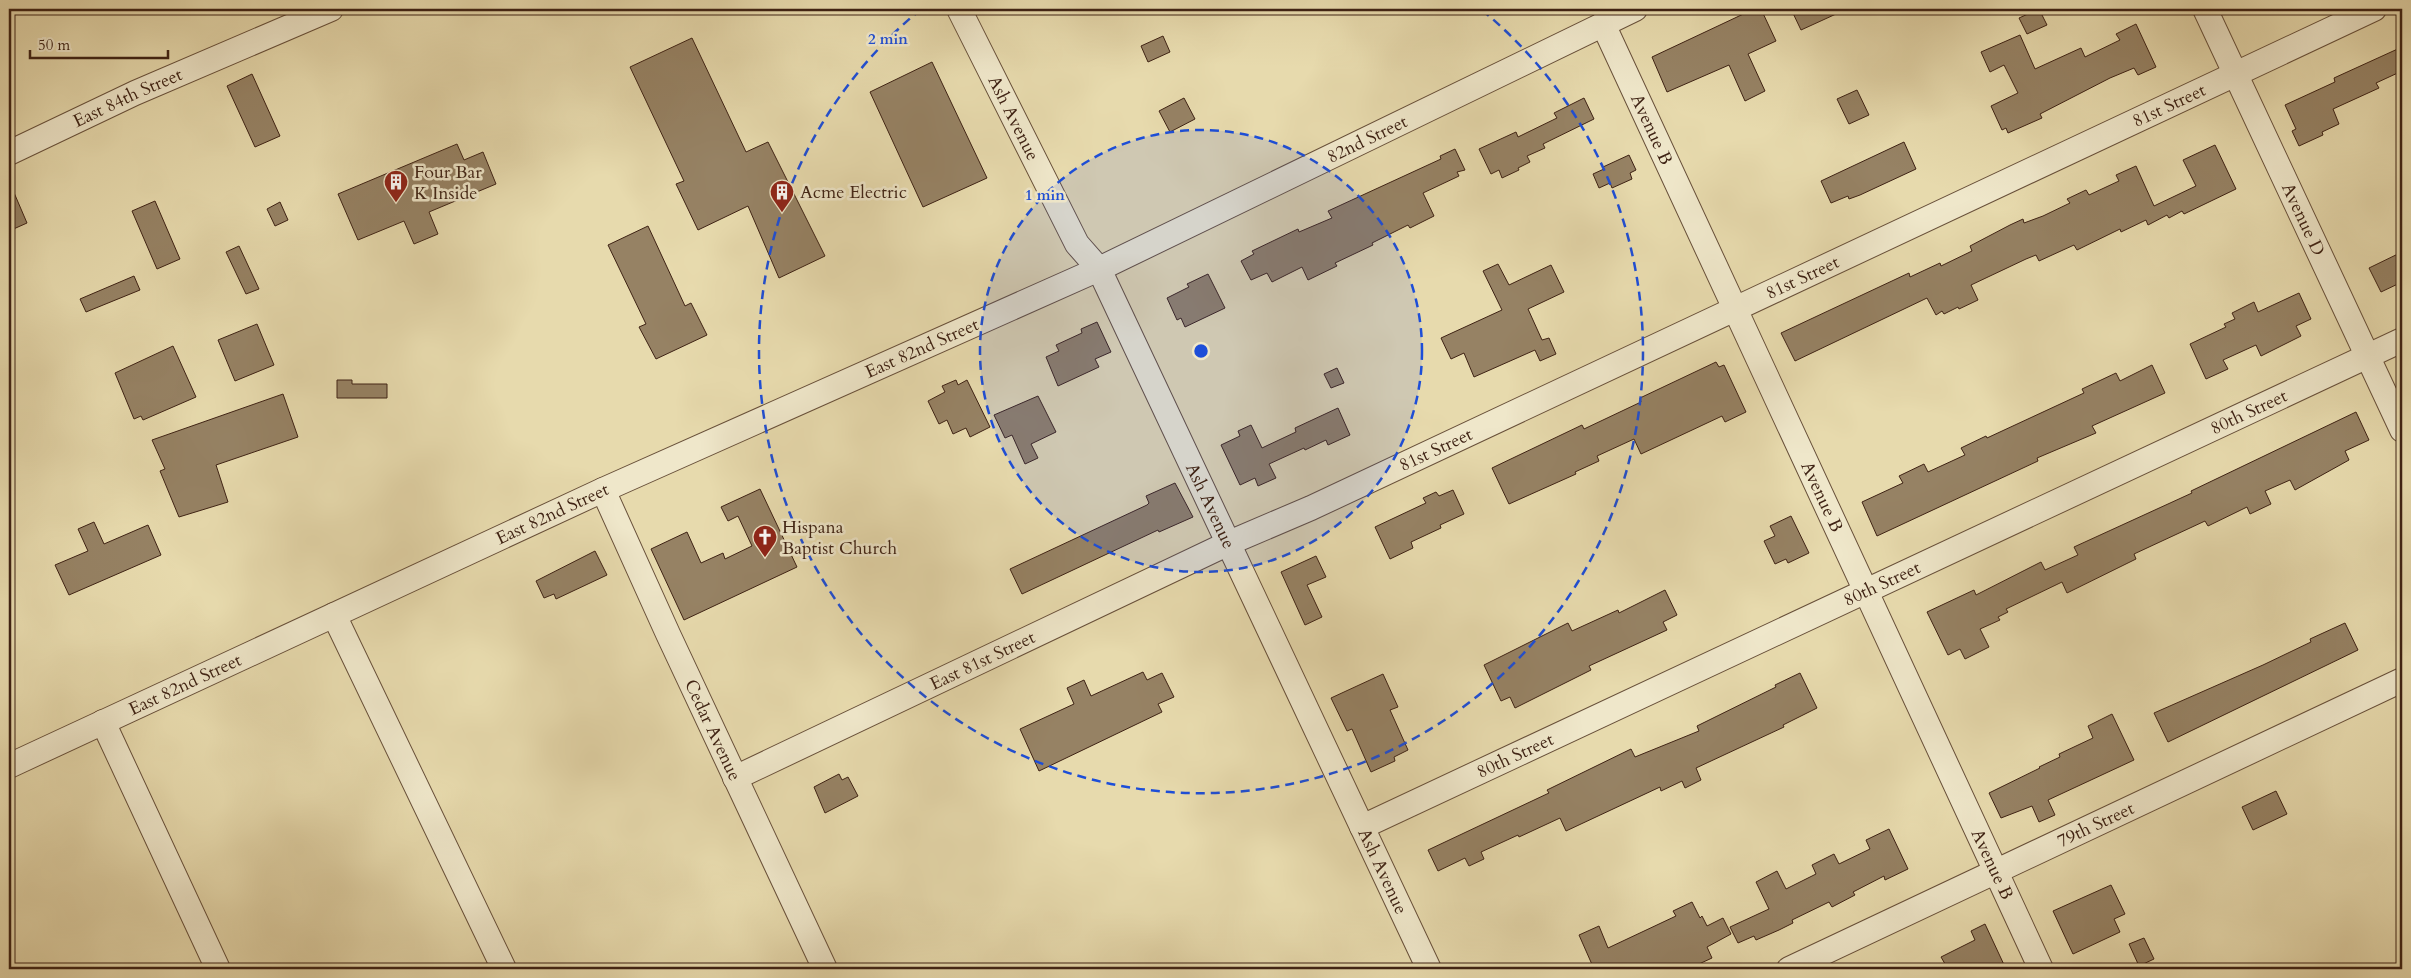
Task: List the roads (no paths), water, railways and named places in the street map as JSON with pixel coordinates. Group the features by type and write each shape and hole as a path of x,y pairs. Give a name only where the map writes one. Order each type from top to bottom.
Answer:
{"street":[{"name":"East 84th Street","path":"9,153 135,94 330,9"},
{"name":"Ash Avenue","path":"959,9 1077,244 1100,268 1429,969"},
{"name":"82nd Street","path":"1100,268 1635,9"},
{"name":"Avenue D","path":"2205,9 2402,430"},
{"name":"81st Street","path":"1229,543 1311,508 2374,9"},
{"name":"Avenue B","path":"1603,24 2041,969"},
{"name":"East 82nd Street","path":"9,766 604,490 1100,268"},
{"name":"80th Street","path":"1362,827 2402,340"},
{"name":"Cedar Avenue","path":"604,490 735,778 825,969"},
{"name":"East 81st Street","path":"735,778 1229,543"},
{"path":"334,615 504,969"},
{"name":"79th Street","path":"1789,969 2402,680"},
{"path":"103,722 218,969"}],"place":[{"name":"Four Bar K Inside","path":"396,203"},
{"name":"Acme Electric","path":"782,213"},
{"name":"Hispana Baptist Church","path":"765,558"}]}
